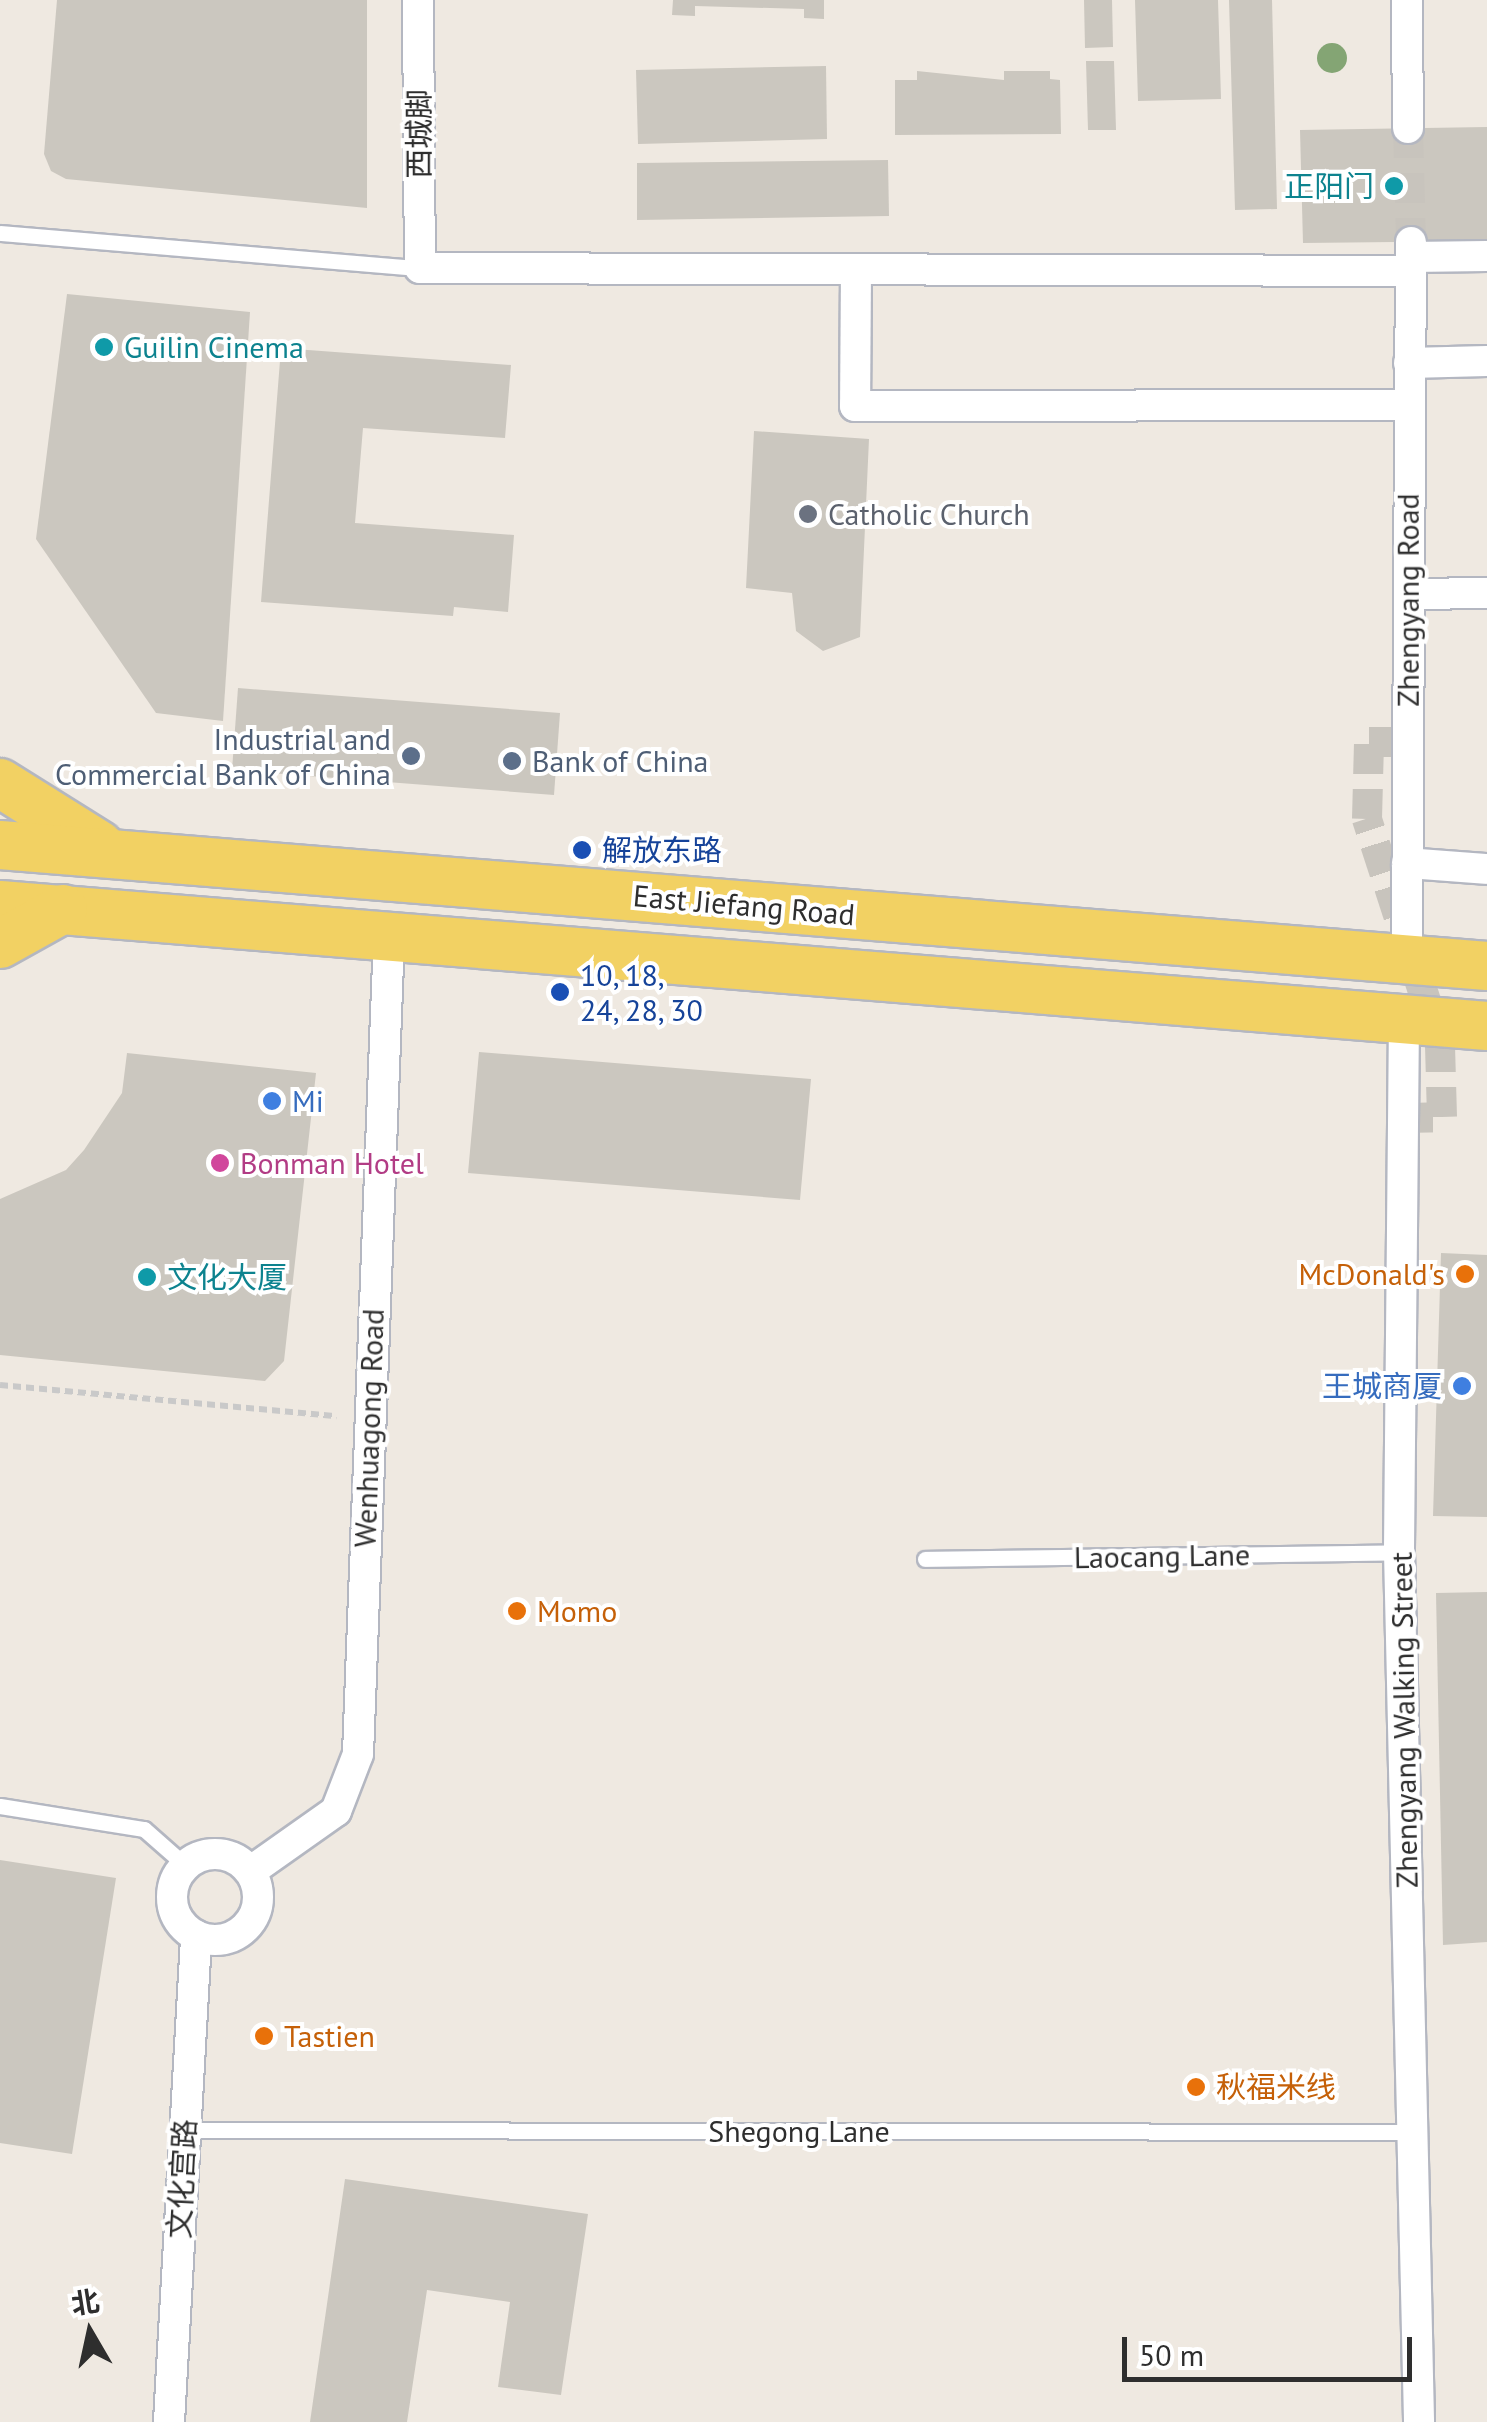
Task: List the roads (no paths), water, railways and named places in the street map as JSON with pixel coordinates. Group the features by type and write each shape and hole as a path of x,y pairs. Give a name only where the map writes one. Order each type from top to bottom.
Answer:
{"main road":[{"path":"0,783 111,852"},
{"name":"East Jiefang Road","path":"0,846 1487,966"},
{"name":"East Jiefang Road","path":"0,904 1487,1026"},
{"path":"0,944 62,908"}],"street":[{"name":"西城脚","path":"418,0 420,268"},
{"path":"1407,0 1408,128"},
{"path":"420,268 856,270 1487,256"},
{"name":"Zhengyang Road","path":"1406,958 1411,257"},
{"path":"856,270 855,406 1409,404"},
{"path":"1409,363 1487,361"},
{"path":"1409,594 1487,593"},
{"path":"1407,864 1487,869"},
{"name":"Wenhuagong Road","path":"251,1871 336,1811 351,1785 358,1754 389,936"},
{"name":"Zhengyang Walking Street","path":"1404,1018 1400,1552 1419,2422"},
{"path":"212,1853 251,1871 258,1900 247,1926 223,1940 196,1936 172,1904 185,1865 212,1853"},
{"name":"文化宫路","path":"169,2422 196,1936"}],"lane":[{"path":"0,233 420,268"},
{"name":"Laocang Lane","path":"925,1559 1400,1552"},
{"path":"0,1806 144,1829 185,1865"},
{"name":"Shegong Lane","path":"185,2130 1412,2132"}],"tunnel":[{"path":"1408,128 1411,242"},
{"path":"1403,1118 1442,1117 1440,1044 1367,819 1369,742 1408,742"}],"place":[{"name":"正阳门","path":"1394,186"},
{"name":"Guilin Cinema","path":"104,347"},
{"name":"Catholic Church","path":"808,514"},
{"name":"Industrial and Commercial Bank of China","path":"411,756"},
{"name":"Bank of China","path":"512,761"},
{"name":"解放东路","path":"582,850"},
{"name":"10, 18, 24, 28, 30","path":"560,992"},
{"name":"Mi","path":"272,1101"},
{"name":"Bonman Hotel","path":"220,1163"},
{"name":"McDonald's","path":"1465,1274"},
{"name":"文化大厦","path":"147,1277"},
{"name":"王城商厦","path":"1462,1386"},
{"name":"Momo","path":"517,1611"},
{"name":"Tastien","path":"264,2036"},
{"name":"秋福米线","path":"1196,2087"}]}
